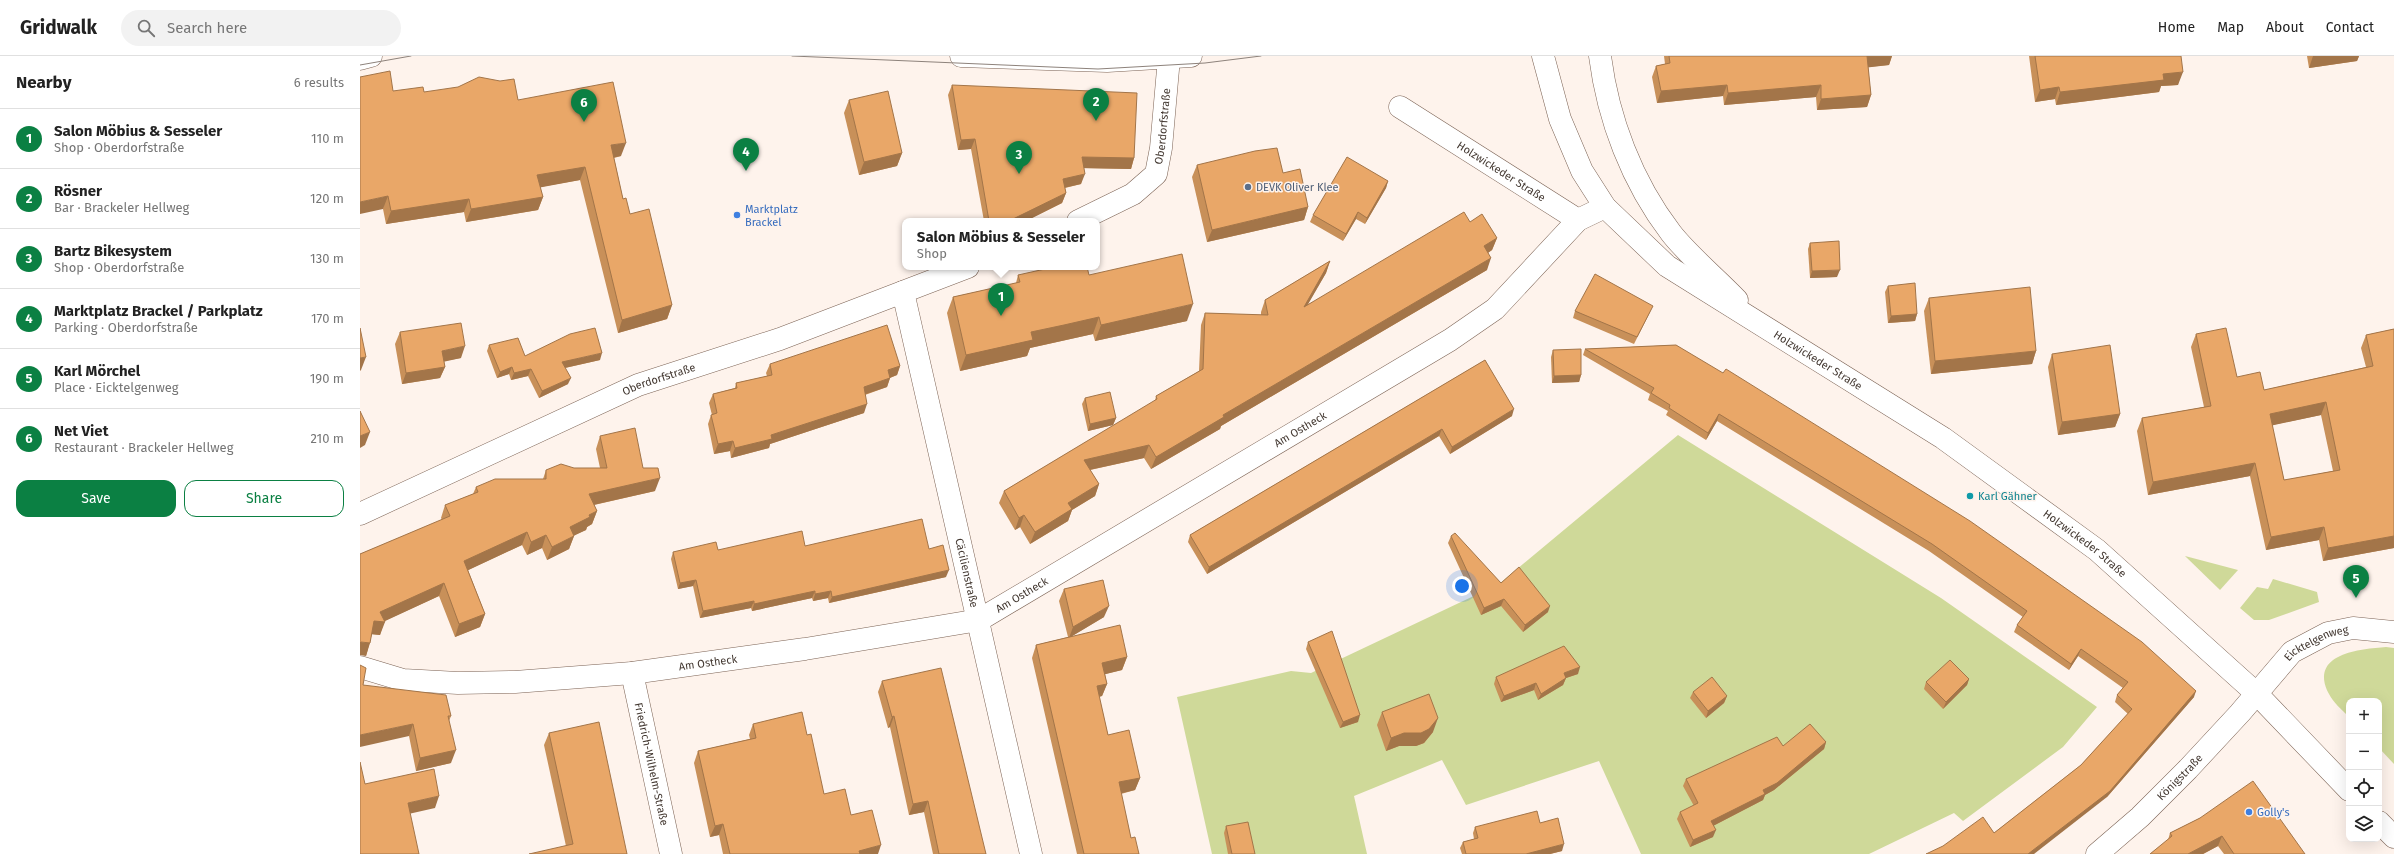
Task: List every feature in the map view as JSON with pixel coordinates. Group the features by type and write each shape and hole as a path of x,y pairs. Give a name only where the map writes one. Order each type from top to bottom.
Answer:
{"street":[{"path":"360,59 371,56"},
{"path":"961,56 1107,58 1169,58 1191,56"},
{"name":"Holzwickeder Straße","path":"1543,56 1560,119 1582,171 1605,207 1667,266 1943,438 2097,550 2257,694 2346,787"},
{"name":"Holzwickeder Straße","path":"1600,56 1609,99 1621,143 1641,187 1671,233 1765,327"},
{"name":"Oberdorfstraße","path":"1084,218 1133,194 1156,174 1161,148 1169,58"},
{"name":"Holzwickeder Straße","path":"1400,107 1578,220"},
{"path":"1578,220 1605,207"},
{"name":"Am Ostheck","path":"360,667 403,680 458,683 515,682 632,673 805,649 979,620 1450,340 1494,309 1578,220"},
{"name":"Oberdorfstraße","path":"360,514 638,385 780,339 960,270"},
{"name":"Cäcilienstraße","path":"903,292 1032,854"},
{"name":"Eicktelgenweg","path":"2257,694 2292,652 2328,632 2353,628 2394,632"},
{"name":"Friedrich-Wilhelm-Straße","path":"632,673 671,854"},
{"name":"Königstraße","path":"2097,854 2140,817 2257,694"},
{"path":"2382,825 2394,838"}],"green space":[{"path":"1678,435 1941,598 2097,707 2063,747 1963,821 1954,813 1869,854 1641,854 1599,761 1466,805 1442,760 1354,796 1367,854 1212,854 1177,697 1291,671 1311,673 1499,584"},
{"path":"2185,556 2238,570 2220,590"},
{"path":"2273,579 2317,592 2319,602 2269,620 2254,620 2240,608 2257,587 2268,589"},
{"path":"2386,647 2394,648 2394,764 2382,751 2382,698 2346,698 2346,714 2329,694 2324,680 2326,670 2331,662 2340,656 2364,649"}],"building":[{"path":"1669,56 1867,56 1871,95 1821,99 1821,85 1728,93 1727,85 1661,91 1656,66 1670,63"},
{"path":"2035,56 2181,56 2183,72 2163,74 2164,80 2060,92 2059,87 2040,90"},
{"path":"390,71 393,91 423,87 424,92 458,87 479,77 500,81 514,79 518,100 613,82 626,143 611,145 623,199 626,198 630,214 649,209 672,305 622,320 585,167 537,175 543,197 471,209 469,199 391,211 388,196 360,202 360,77"},
{"path":"952,85 1137,93 1134,158 1082,157 1085,174 1063,179 1066,193 1015,218 988,218 975,139 961,140"},
{"path":"888,91 902,153 864,162 849,100"},
{"path":"1277,148 1283,173 1300,169 1308,207 1212,230 1197,165 1255,151"},
{"path":"1347,157 1388,181 1367,218 1358,212 1346,234 1313,215"},
{"path":"1464,212 1470,222 1482,214 1497,238 1484,246 1491,258 1223,415 1224,417 1156,457 1149,445 1084,460 1099,484 1068,503 1072,509 1035,532 1024,515 1019,518 1004,491 1157,399 1156,396 1203,369 1205,313 1268,315 1265,300 1330,261 1304,307"},
{"path":"1839,241 1840,270 1812,271 1810,243"},
{"path":"1182,254 1193,304 1101,325 1099,317 1031,332 1033,340 966,355 953,297 1020,282 1018,275 1040,270 1088,270 1089,275"},
{"path":"1595,274 1653,306 1637,337 1575,311"},
{"path":"1915,283 1917,314 1891,316 1888,286"},
{"path":"2030,287 2036,351 1935,361 1929,298"},
{"path":"461,323 465,346 442,351 445,367 406,373 400,332"},
{"path":"887,325 900,366 888,370 890,378 864,387 867,404 771,435 772,439 735,448 733,441 718,444 711,415 717,413 713,394 737,388 736,383 772,375 770,364"},
{"path":"360,328 366,357 360,358"},
{"path":"595,328 602,353 562,362 571,378 542,391 531,369 514,373 512,367 500,372 489,345 518,338 525,356 570,334"},
{"path":"2226,328 2237,377 2260,372 2264,390 2373,366 2366,335 2394,329 2394,536 2328,548 2324,527 2271,537 2255,463 2153,482 2142,418 2211,406 2196,334","holes":["2326,402 2340,470 2284,480 2270,414"]},
{"path":"1676,345 1723,373 1726,369 1970,521 2142,642 2196,691 2110,791 2028,854 1926,854 1943,846 1983,817 1994,833 2081,765 2132,709 2117,695 2128,682 2081,649 2071,664 2017,625 2027,611 1932,544 1719,414 1708,433 1669,408 1670,405 1651,393 1654,388 1585,349"},
{"path":"2110,345 2120,414 2062,422 2052,354"},
{"path":"1581,349 1581,375 1554,376 1553,350"},
{"path":"1485,360 1514,409 1452,447 1442,429 1209,567 1190,535"},
{"path":"1110,392 1116,418 1090,424 1085,398"},
{"path":"360,411 370,432 360,436"},
{"path":"635,428 643,468 658,468 660,478 589,494 597,511 589,515 590,517 570,527 574,536 552,547 546,535 531,542 527,532 464,561 485,614 459,624 444,583 380,612 385,622 374,621 370,643 360,643 360,554 450,516 445,505 478,492 476,487 495,479 546,479 546,470 561,464 574,468 607,468 600,436"},
{"path":"922,519 929,549 943,545 949,570 832,597 831,591 815,594 815,591 754,604 754,601 703,611 696,580 680,583 673,552 716,542 718,550 802,531 805,546"},
{"path":"1455,533 1501,583 1519,567 1550,606 1525,625 1504,599 1484,608 1451,536"},
{"path":"1103,580 1109,606 1073,627 1064,589"},
{"path":"1120,625 1127,657 1102,663 1107,684 1097,686 1108,735 1129,730 1140,778 1119,782 1131,838 1135,837 1139,854 1084,854 1036,645"},
{"path":"1332,631 1360,715 1343,722 1308,642"},
{"path":"1564,646 1580,667 1564,673 1566,678 1541,694 1536,683 1504,696 1496,677"},
{"path":"1950,660 1969,679 1946,702 1926,682"},
{"path":"360,665 366,668 363,685 446,695 451,716 448,716 456,750 420,758 413,724 360,735"},
{"path":"941,668 986,854 939,854 928,801 913,804 894,716 892,717 882,681"},
{"path":"1712,677 1727,696 1708,711 1693,692"},
{"path":"1429,694 1438,718 1429,729 1421,733 1404,733 1391,738 1382,712"},
{"path":"802,712 807,735 811,734 824,794 845,789 851,815 872,810 881,845 859,851 860,854 730,854 723,824 715,826 698,751 756,738 753,724"},
{"path":"599,722 627,854 529,854 573,844 549,733"},
{"path":"1810,724 1826,742 1777,783 1763,790 1765,794 1711,821 1716,830 1693,840 1680,812 1698,803 1686,779 1777,737 1783,746"},
{"path":"360,762 365,784 434,769 439,796 408,803 419,854 360,854"},
{"path":"2253,781 2305,854 2234,854 2222,836 2188,854 2150,854 2172,836 2170,833 2200,818"},
{"path":"1537,811 1540,823 1558,818 1564,844 1526,854 1466,854 1463,842 1478,838 1475,827"},
{"path":"1248,822 1255,854 1232,854 1226,826"}],"tram line":[{"path":"360,65 411,56"},
{"path":"792,56 1098,69 1205,63 1261,56"}],"place":[{"name":"Rösner","path":"1096,121"},
{"name":"Net Viet","path":"584,122"},
{"name":"Marktplatz Brackel / Parkplatz","path":"746,171"},
{"name":"Bartz Bikesystem","path":"1019,174"},
{"name":"DEVK Oliver Klee","path":"1248,187"},
{"name":"Marktplatz Brackel","path":"737,215"},
{"name":"Salon Möbius & Sesseler","path":"1001,316"},
{"name":"Karl Gähner","path":"1970,496"},
{"name":"Karl Mörchel","path":"2356,598"},
{"name":"Golly's","path":"2249,812"}]}
